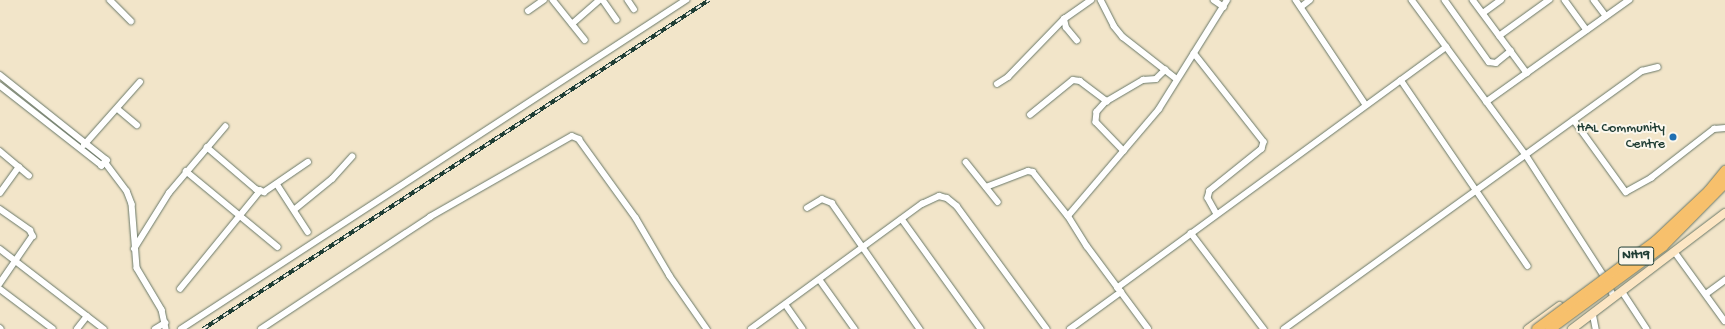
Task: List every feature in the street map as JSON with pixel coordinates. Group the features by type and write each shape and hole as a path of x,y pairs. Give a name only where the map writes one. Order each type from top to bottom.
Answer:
{"highway":[{"name":"NH19","path":"1537,329 1656,241 1709,191 1725,171"},
{"name":"NH19","path":"1550,329 1663,246 1725,183"}],"main road":[{"path":"1528,329 1725,188"},
{"path":"1572,329 1725,213"}],"street":[{"path":"110,0 130,21"},
{"path":"528,11 544,0"},
{"path":"553,0 585,40"},
{"path":"572,24 602,0 617,20"},
{"path":"628,0 634,9"},
{"path":"181,329 686,0"},
{"path":"997,84 1008,77 1064,19 1091,0"},
{"path":"1101,0 1114,26 1123,37 1177,79"},
{"path":"1214,0 1224,8"},
{"path":"1068,216 1159,109 1224,8 1227,0"},
{"path":"1296,0 1366,105"},
{"path":"1301,7 1310,0"},
{"path":"1412,0 1526,155 1603,274 1614,297"},
{"path":"1445,0 1489,62 1496,63 1511,51"},
{"path":"1473,0 1527,73"},
{"path":"1483,13 1501,0"},
{"path":"1499,36 1549,0"},
{"path":"1565,0 1587,30"},
{"path":"1594,0 1606,16"},
{"path":"1486,102 1628,0"},
{"path":"1064,19 1066,28 1077,41"},
{"path":"1070,329 1217,214 1446,47"},
{"path":"1194,53 1264,142 1262,149 1210,191 1208,198 1217,214"},
{"path":"1284,329 1642,71 1658,67"},
{"path":"1124,151 1096,122 1097,112 1107,101 1143,80 1156,79 1165,70"},
{"path":"0,75 107,160 105,162 121,181 132,204 134,249 137,268 159,304 166,326 155,329"},
{"path":"1030,115 1073,80 1080,80 1107,101"},
{"path":"1401,80 1528,266"},
{"path":"81,150 140,82"},
{"path":"0,86 102,166 105,162"},
{"path":"118,109 137,125"},
{"path":"1574,120 1626,192 1651,178 1714,129 1725,128"},
{"path":"134,249 169,193 186,171 225,127"},
{"path":"261,329 430,217 572,136 579,139 636,218 670,276 707,329"},
{"path":"207,147 260,191"},
{"path":"0,151 29,175"},
{"path":"294,210 328,183 352,157"},
{"path":"180,289 260,191 268,190 308,162"},
{"path":"966,162 998,202"},
{"path":"0,193 19,167"},
{"path":"186,171 278,247"},
{"path":"986,187 1028,171 1034,172 1068,216 1087,247 1148,329"},
{"path":"277,184 308,232"},
{"path":"751,329 786,305 902,219 932,198 939,196 952,201 1047,329"},
{"path":"807,208 822,199 829,200 862,249 920,329"},
{"path":"0,209 32,233 33,238 17,263 0,284"},
{"path":"902,219 981,329"},
{"path":"1192,233 1264,329"},
{"path":"0,249 104,329"},
{"path":"1675,252 1725,322"},
{"path":"820,280 855,329"},
{"path":"1706,294 1725,280"},
{"path":"0,289 53,329"},
{"path":"1622,291 1647,329"},
{"path":"786,305 803,329"},
{"path":"1719,312 1725,308"},
{"path":"1592,313 1596,329"},
{"path":"76,329 87,316"}],"railway":[{"path":"203,329 709,0"}],"place":[{"name":"HAL Community Centre","path":"1673,137"}]}
